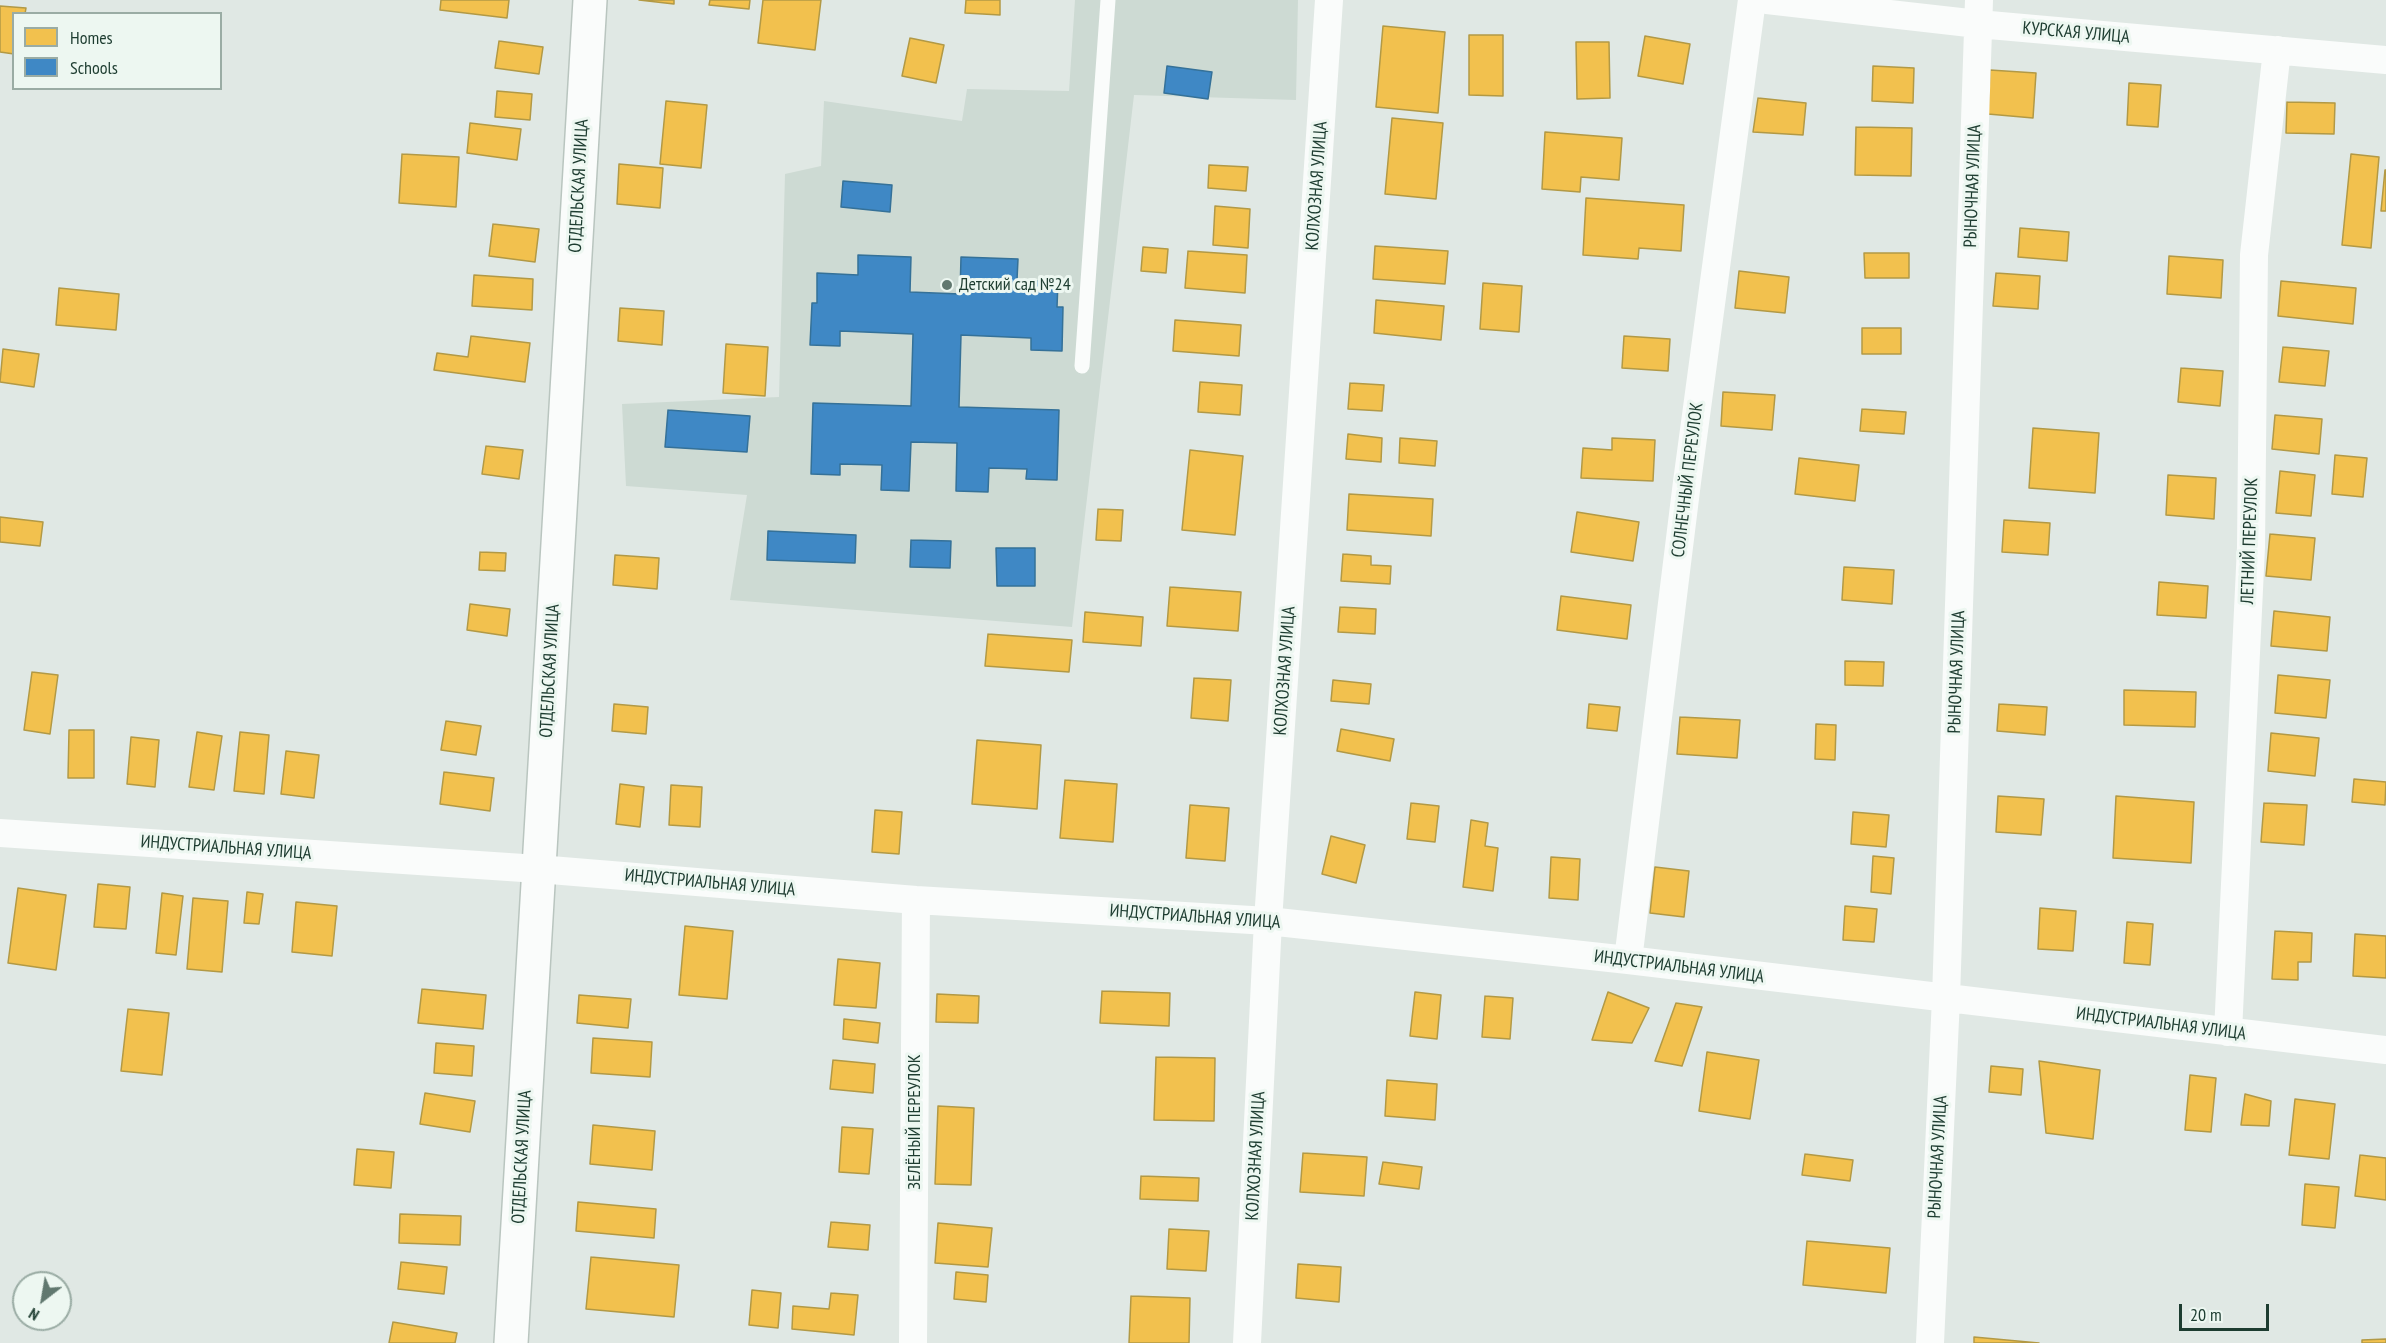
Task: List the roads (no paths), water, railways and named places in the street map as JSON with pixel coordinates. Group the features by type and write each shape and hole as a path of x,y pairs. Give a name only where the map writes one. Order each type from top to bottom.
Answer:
{"street":[{"name":"ОТДЕЛЬСКАЯ УЛИЦА","path":"511,1343 590,0"},
{"name":"КОЛХОЗНАЯ УЛИЦА","path":"1247,1343 1268,921 1329,0"},
{"name":"СОЛНЕЧНЫЙ ПЕРЕУЛОК","path":"1628,960 1689,470 1752,0"},
{"name":"КУРСКАЯ УЛИЦА","path":"1767,0 1979,12 2277,50 2386,60"},
{"name":"РЫНОЧНАЯ УЛИЦА","path":"1930,1343 1946,998 1979,12"},
{"name":"ЛЕТНИЙ ПЕРЕУЛОК","path":"2228,1032 2251,547 2254,255 2277,50"},
{"name":"ИНДУСТРИАЛЬНАЯ УЛИЦА","path":"0,833 538,868 916,900 1268,921 1628,960 2386,1050"},
{"name":"ЗЕЛЁНЫЙ ПЕРЕУЛОК","path":"913,1343 916,900"}],"lane":[{"path":"1082,366 1108,0"}],"place":[{"name":"Детский сад №24","path":"947,285"}]}
